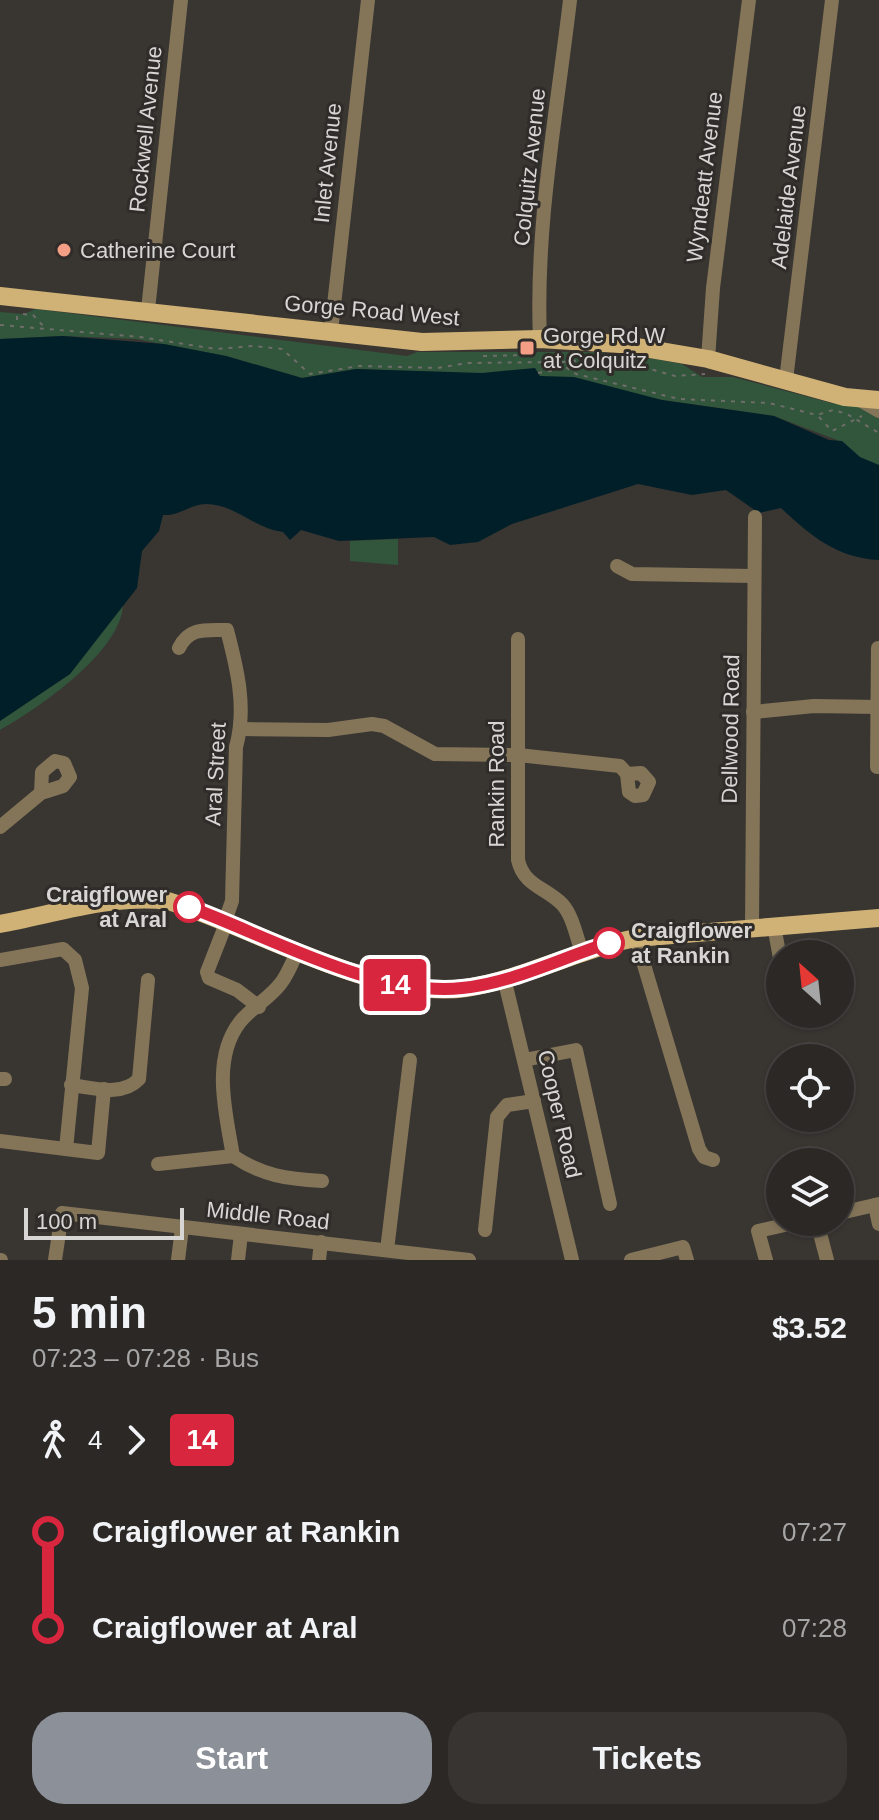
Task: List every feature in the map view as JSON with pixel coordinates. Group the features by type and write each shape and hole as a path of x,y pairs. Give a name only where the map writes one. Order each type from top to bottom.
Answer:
{"main road":[{"name":"Gorge Road West","path":"0,296 441,343 540,339 620,344 708,366 786,380 873,405"},
{"path":"0,924 144,898 168,901 370,978 429,990 465,988 636,938 879,918"}],"street":[{"name":"Rockwell Avenue","path":"148,310 181,0"},
{"name":"Inlet Avenue","path":"331,332 368,0"},
{"name":"Colquitz Avenue","path":"540,339 538,288 570,0"},
{"name":"Wyndeatt Avenue","path":"708,366 713,288 749,0"},
{"name":"Adelaide Avenue","path":"786,380 832,0"},
{"name":"Dellwood Road","path":"752,928 754,524"},
{"path":"617,566 632,574 753,576"},
{"name":"Aral Street","path":"179,648 184,638 199,629 227,630 238,674 241,729 236,747 232,901 207,972 209,978 237,990 259,1007"},
{"name":"Rankin Road","path":"518,639 519,866 530,882 564,906 582,952"},
{"path":"877,767 878,648"},
{"path":"753,712 814,706 878,707"},
{"path":"241,729 328,730 372,724 435,754 518,755 620,766 627,774"},
{"path":"0,827 41,793"},
{"path":"774,926 777,940"},
{"path":"636,938 699,1149 704,1157 713,1160"},
{"path":"0,960 63,949 75,960 82,988 66,1149"},
{"path":"233,1156 223,1072 229,1045 241,1022 281,983 298,950"},
{"name":"Cooper Road","path":"504,978 572,1260"},
{"path":"71,1085 120,1090 131,1087 139,1079 148,980"},
{"path":"524,1060 576,1050 610,1204"},
{"path":"396,1254 410,1060"},
{"path":"0,1141 98,1153 104,1089"},
{"path":"485,1230 497,1117 507,1105 534,1101"},
{"path":"158,1164 233,1156 257,1172 279,1178 322,1181"},
{"path":"854,1210 877,1205 879,1224"},
{"name":"Middle Road","path":"55,1260 62,1213 321,1242 396,1254 469,1260"},
{"path":"178,1260 182,1228"},
{"path":"766,1229 758,1231 766,1260"},
{"path":"238,1260 241,1234"},
{"path":"821,1236 827,1260"},
{"path":"319,1260 321,1242"},
{"path":"631,1260 683,1247 687,1260"}],"path":[{"path":"23,314 33,315 46,329"},
{"path":"17,316 17,325"},
{"path":"0,325 140,337 216,349 253,346 282,349 310,374 359,366 438,368 467,363 609,358 675,376 708,366"},
{"path":"558,362 576,374 658,396 703,403 769,403 817,415 833,410 879,433"},
{"path":"538,373 568,368"},
{"path":"817,415 832,431 857,420 873,405"}],"green space":[{"path":"36,309 407,356 417,352 597,352 682,364 702,377 733,377 831,403 879,407 879,469 862,465 837,440 774,416 662,400 540,376 356,369 302,378 226,356 136,339 63,336 0,339 0,312 24,314"},
{"path":"398,539 398,565 350,561 350,541"},
{"path":"123,604 119,622 94,659 56,693 0,730 0,721 70,674"}],"water":[{"path":"63,336 164,344 226,356 302,378 356,369 482,373 535,368 540,376 574,377 662,400 774,416 829,440 842,441 860,457 879,465 879,560 837,550 803,528 781,508 759,513 726,490 692,495 638,484 512,524 478,542 450,545 434,537 339,541 301,530 290,540 283,532 226,508 206,504 163,515 159,531 142,551 137,588 70,674 0,721 0,339"}],"bus line":[{"name":"14","path":"189,907 370,978 397,986 429,990 489,983 609,943"}],"place":[{"name":"Catherine Court","path":"64,250"},
{"name":"Gorge Rd W at Colquitz","path":"527,348"},
{"name":"Craigflower at Aral","path":"189,907"},
{"name":"Craigflower at Rankin","path":"609,943"}]}
